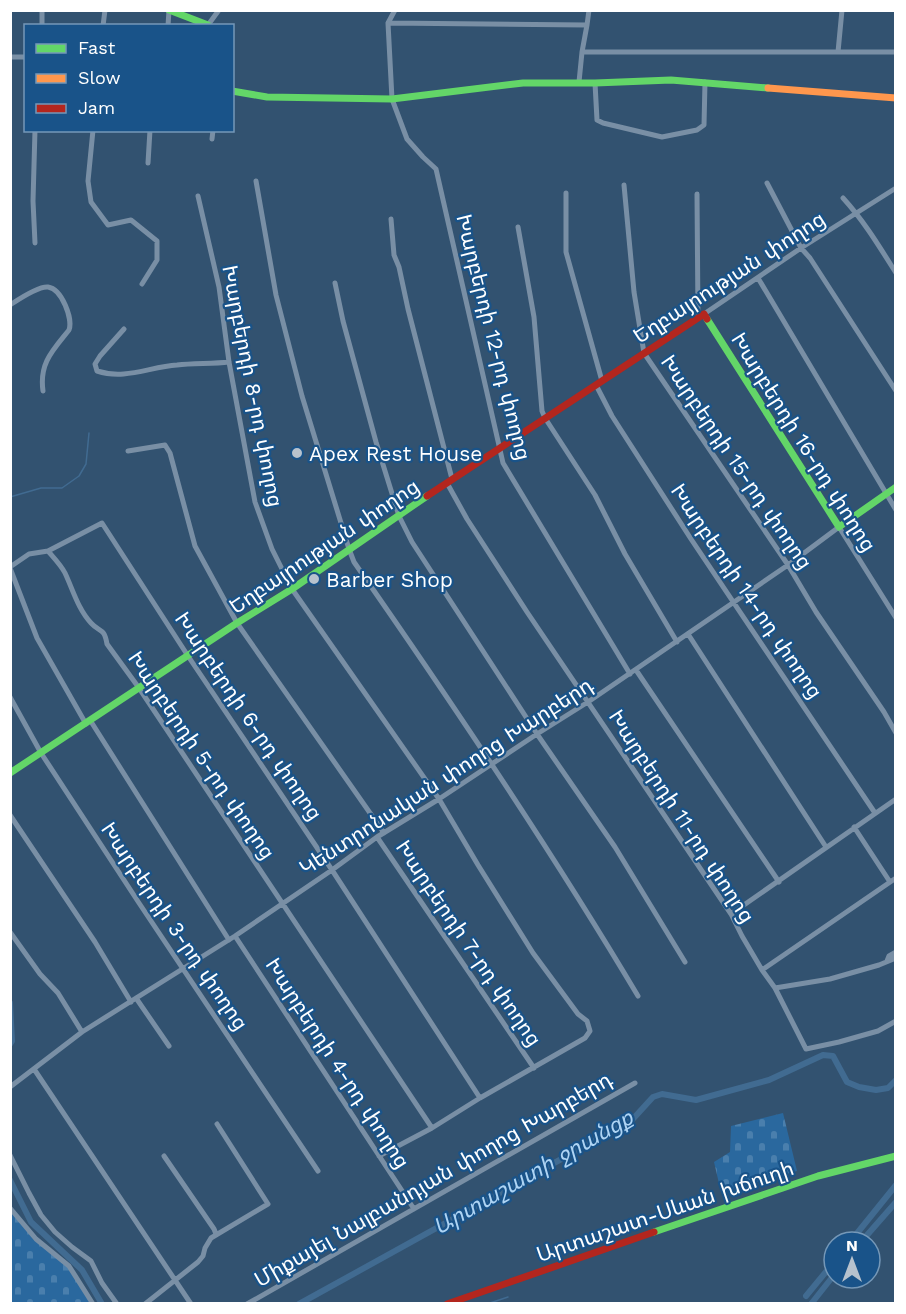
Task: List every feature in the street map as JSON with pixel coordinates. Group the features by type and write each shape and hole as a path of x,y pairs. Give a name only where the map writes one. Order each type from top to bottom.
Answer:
{"street":[{"path":"169,10 204,24"},
{"path":"209,24 219,10"},
{"path":"395,10 388,22 587,25"},
{"path":"579,82 589,10"},
{"path":"838,52 842,10"},
{"name":"Խարբերդի 12-րդ փողոց","path":"388,22 392,99 407,138 436,169 503,463 630,674"},
{"path":"582,52 896,52"},
{"path":"234,91 267,97 392,99 523,83 671,80 896,98"},
{"path":"595,83 597,120 662,137 697,130 704,125 705,82"},
{"path":"35,132 33,201 35,243"},
{"path":"93,132 88,181 90,202 108,225 131,220 157,241 157,260 142,284"},
{"path":"148,163 150,132"},
{"path":"212,140 213,132"},
{"path":"256,181 276,295 302,396 354,562 492,764 638,996"},
{"path":"767,183 801,248 810,258 896,391"},
{"name":"Խարբերդի 15-րդ փողոց","path":"624,185 634,292 644,353 788,565 816,612 896,733"},
{"name":"Եղբայրության փողոց","path":"10,773 237,623 292,590 450,481 801,248 896,188"},
{"name":"Խարբերդի 14-րդ փողոց","path":"566,193 566,252 599,383 612,416 691,539 875,813"},
{"path":"697,194 701,316"},
{"name":"Խարբերդի 8-րդ փողոց","path":"198,196 219,287 229,362 255,502 272,549 292,590 439,799 533,953 578,1014 587,1021 590,1031 585,1038 380,1156"},
{"path":"843,198 872,234 896,273"},
{"name":"Խարբերդի 11-րդ փողոց","path":"391,219 394,255 399,267 450,481 467,519 731,914 762,970 775,988 806,1049 878,1031 896,1021"},
{"path":"518,227 534,317 542,411 596,495 625,554 677,642"},
{"path":"758,278 896,510"},
{"path":"335,283 376,442 399,516 412,542 537,734 615,847 685,962"},
{"path":"10,305 29,294 49,287 62,298 66,307 71,324 45,363 42,378 43,391"},
{"name":"Խարբերդի 16-րդ փողոց","path":"701,316 896,618"},
{"path":"124,329 100,356 95,364 97,371 109,375 124,375 152,368 229,362"},
{"name":"Խարբերդի 7-րդ փողոց","path":"128,452 165,444 170,453 195,546 237,623 384,833"},
{"name":"Կենտրոնական փողոց Խարբերդ","path":"10,1087 82,1032 229,940 377,837 636,670 896,487"},
{"name":"Խարբերդի 6-րդ փողոց","path":"48,551 102,523 480,1098"},
{"path":"48,551 29,554 10,568 37,638 88,722 229,940"},
{"name":"Խարբերդի 5-րդ փողոց","path":"48,551 64,571 76,600 92,625 102,630 107,644 139,688 432,1128"},
{"path":"688,634 826,847"},
{"path":"636,670 779,882"},
{"name":"Խարբերդի 3-րդ փողոց","path":"10,697 41,753 318,1171"},
{"path":"731,914 896,799"},
{"path":"10,815 134,1000 169,1046"},
{"path":"762,970 893,880 854,828"},
{"name":"Խարբերդի 7-րդ փողոց","path":"377,837 534,1068"},
{"path":"10,932 40,974 58,993 82,1032"},
{"name":"Խարբերդի 4-րդ փողոց","path":"235,936 414,1209"},
{"path":"887,961 889,956 896,951"},
{"path":"775,988 830,979 896,958"},
{"path":"34,1069 191,1304"},
{"name":"Միքայել Նալբանդյան փողոց Խարբերդ","path":"247,1304 635,1083"},
{"path":"145,1304 198,1262 210,1238 268,1204 217,1124"},
{"path":"10,1155 41,1215 55,1232 91,1261 102,1283 117,1304"},
{"path":"164,1156 216,1234"},
{"name":"Արտաշատ-Սևան խճուղի","path":"447,1304 726,1206 818,1176 896,1156"},
{"path":"10,1208 36,1239 69,1266 93,1304"}],"green space":[{"path":"783,1113 797,1171 721,1192 714,1162 730,1152 731,1126"},
{"path":"10,1206 33,1239 69,1264 91,1303 11,1303"}],"waterway":[{"path":"10,497 41,488 62,488 79,476 86,464 89,433"},
{"name":"Արտաշատի ջրանցք","path":"10,1003 12,1041 10,1044"},
{"name":"Արտաշատի ջրանցք","path":"299,1304 632,1120 653,1097 662,1094 696,1100 769,1080 823,1055 833,1056 847,1082 859,1087 876,1090 888,1088 896,1080"},
{"name":"Արտաշատի ջրանցք","path":"10,1180 31,1222 82,1270 102,1304"},
{"path":"860,1230 896,1185"},
{"path":"872,1230 896,1202"},
{"path":"806,1296 822,1277"},
{"path":"811,1304 822,1290"},
{"path":"487,1304 508,1297"}],"traffic: fast":[{"path":"169,10 205,24"},
{"path":"234,91 267,97 392,99 523,83 671,80 768,88"},
{"path":"707,319 839,527 896,487"},
{"path":"10,773 292,589 427,496"},
{"path":"654,1232 818,1176 896,1156"}],"traffic: slow":[{"path":"768,88 896,98"}],"traffic: jam":[{"path":"427,496 704,314 707,319"},
{"path":"447,1304 654,1232"}],"place":[{"name":"Apex Rest House","path":"297,453"},
{"name":"Barber Shop","path":"314,579"}]}
